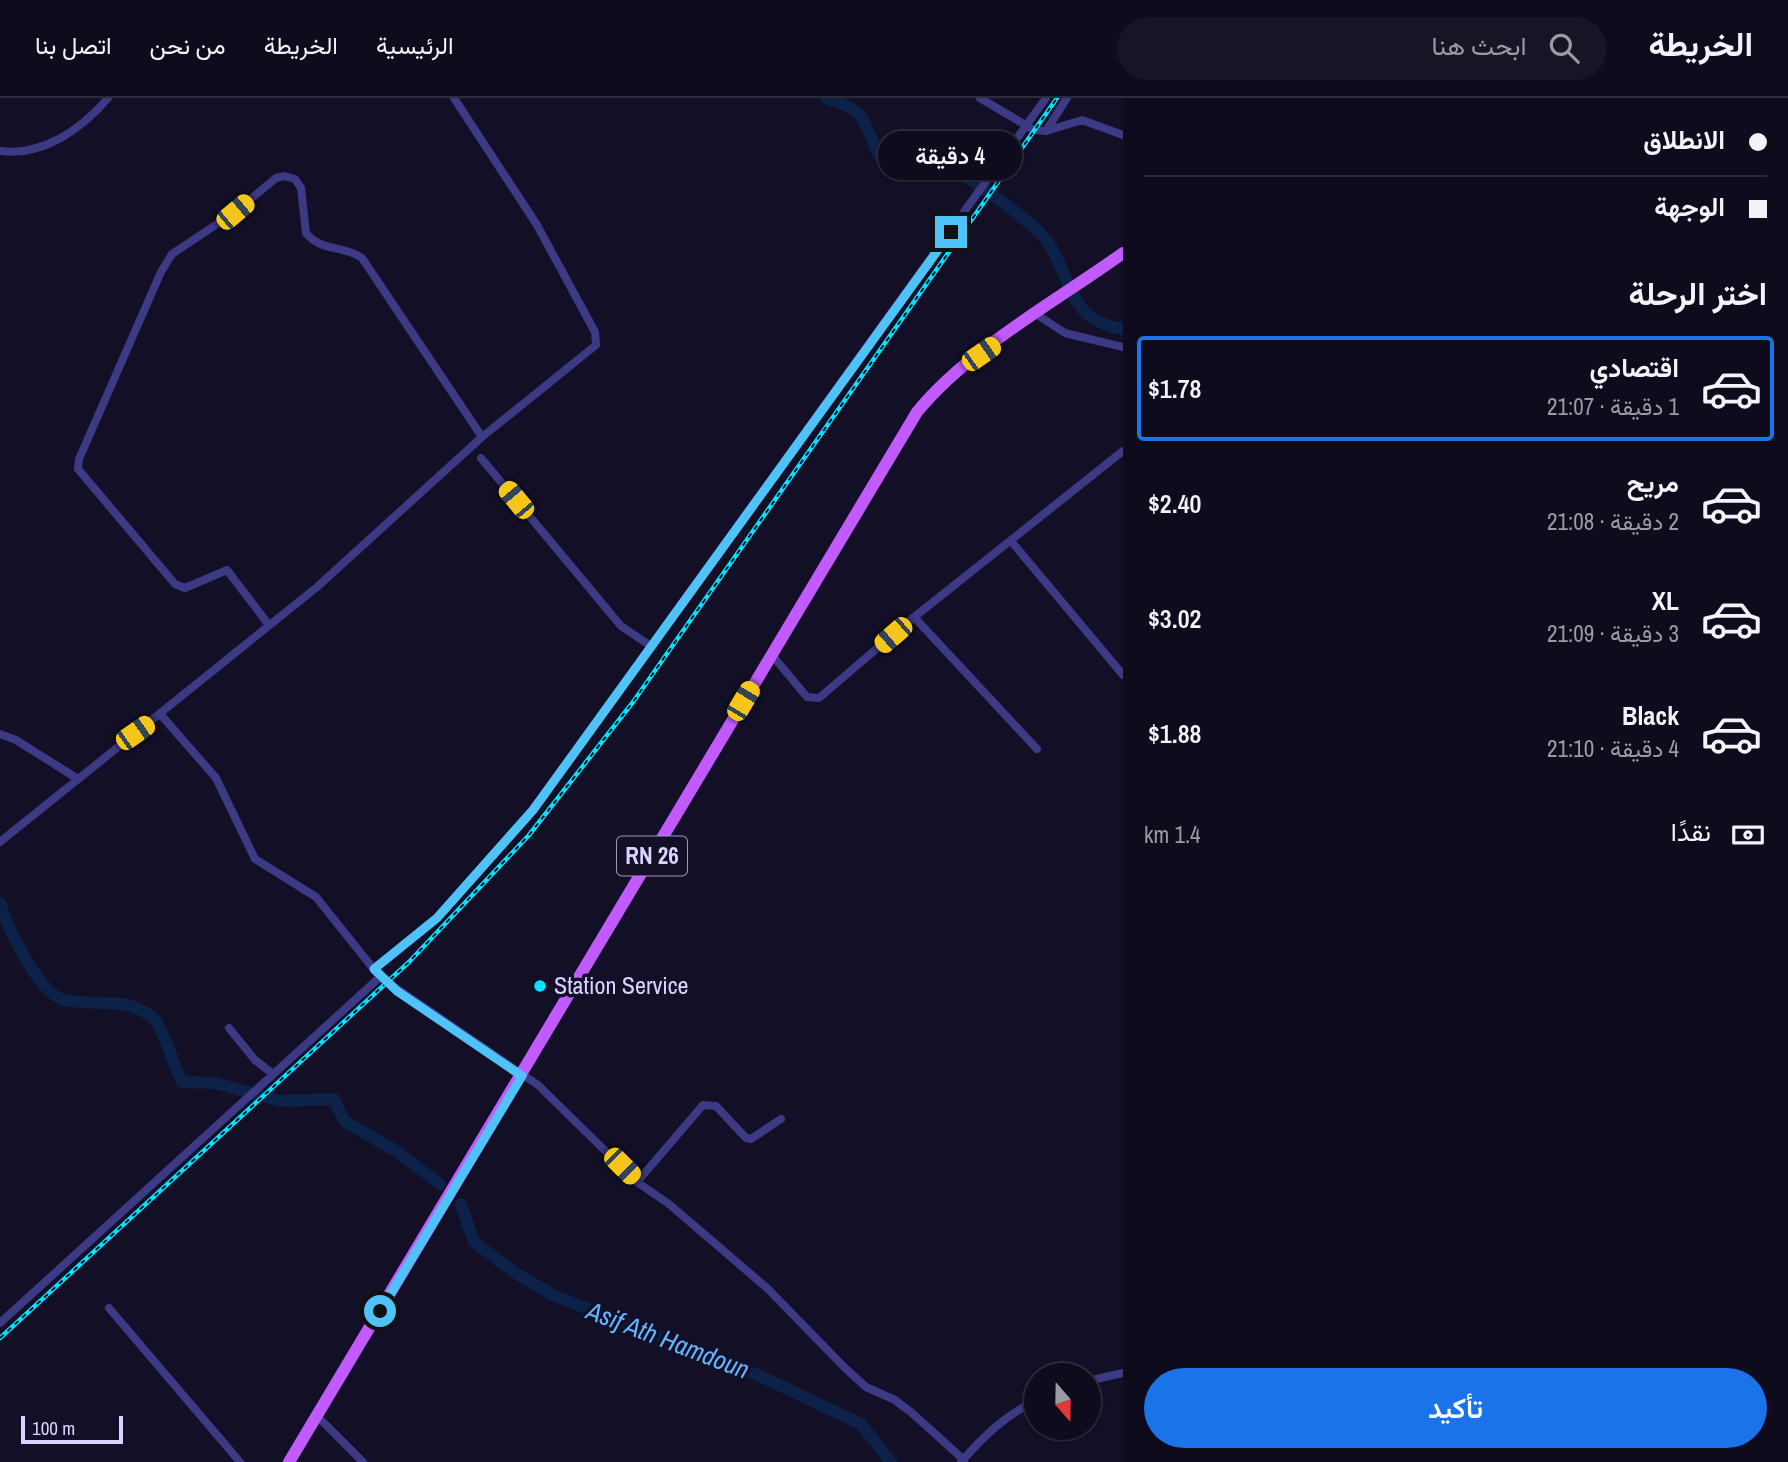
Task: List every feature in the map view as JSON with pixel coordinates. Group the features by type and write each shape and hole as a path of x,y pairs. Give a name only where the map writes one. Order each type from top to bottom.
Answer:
{"main road":[{"name":"RN 26","path":"289,1462 917,412 935,391 962,367 1123,253"}],"street":[{"path":"0,151 26,150 54,140 83,125 108,98"},
{"path":"0,842 161,715 365,547 482,437 588,354 597,339 537,225 454,98"},
{"path":"980,98 1028,124 1034,130 1046,131 1082,120 1123,135"},
{"path":"374,969 437,918 524,820 652,647 1046,98"},
{"path":"1046,131 1067,98"},
{"path":"269,625 227,570 185,588 175,584 78,469 79,459 150,297 172,254 235,212 276,178 289,176 295,179 301,188 306,233 319,246 356,254 362,258 482,437"},
{"path":"1036,314 1065,333 1123,347"},
{"path":"771,654 807,697 819,698 914,617 1123,451"},
{"path":"481,458 621,626 652,647"},
{"path":"1011,541 1123,675"},
{"path":"914,617 1037,749"},
{"path":"161,715 215,778 255,859 316,897 380,977 522,1076 568,1112 637,1182 669,1204 768,1288 866,1387 895,1400 912,1413 962,1461 997,1426 1024,1409"},
{"path":"0,734 16,740 78,779"},
{"path":"0,1323 380,977"},
{"path":"229,1028 255,1060 274,1074"},
{"path":"637,1182 702,1105 716,1106 751,1139 781,1119"},
{"path":"109,1308 240,1462"},
{"path":"1101,1378 1123,1373"},
{"path":"317,1416 363,1462"}],"waterway":[{"path":"826,98 859,114 867,126 875,148 889,164 901,167 941,165 965,176 1015,211 1048,242 1081,308 1104,324 1123,329"},
{"name":"Asif Ath Hamdoun","path":"0,903 17,943 44,986 64,1000 122,1004 143,1011 153,1018 161,1030 182,1082 215,1083 280,1101 334,1099 344,1121 396,1151 440,1184"},
{"name":"Asif Ath Hamdoun","path":"461,1204 474,1242 517,1274 555,1296 758,1375 861,1424 891,1462"}],"railway":[{"path":"0,1338 409,962 529,835 633,702 1057,98"}],"place":[{"name":"Station Service","path":"540,986"}],"route":[{"path":"380,1311 522,1076 397,991 374,969 437,918 533,810 951,232"}]}
